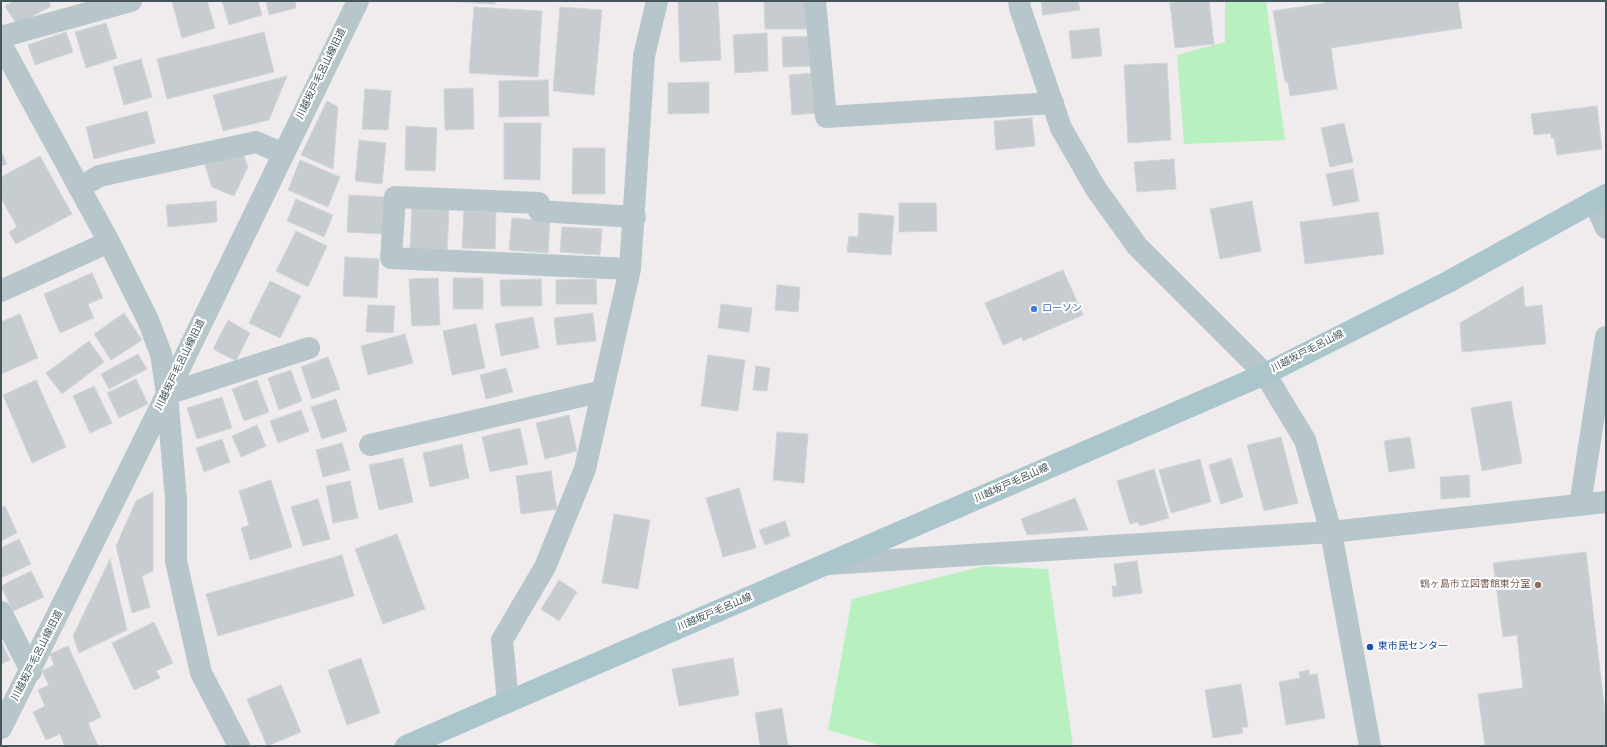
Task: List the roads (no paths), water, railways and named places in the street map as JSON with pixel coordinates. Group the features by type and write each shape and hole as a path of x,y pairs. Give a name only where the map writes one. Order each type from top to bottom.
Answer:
{"main road":[{"name":"川越坂戸毛呂山線","path":"406,746 1265,374 1448,282 1600,198"}],"street":[{"name":"川越坂戸毛呂山線旧道","path":"1,728 167,394 358,1"},
{"path":"508,702 502,640 545,567 585,469 630,268 635,217 644,56 657,1"},
{"path":"814,1 826,117 1053,103"},
{"path":"1019,1 1020,8 1061,128 1096,189 1137,246 1265,374 1306,440 1331,532 1370,746"},
{"path":"1,37 122,2"},
{"path":"1,44 109,242 148,320 161,354 167,394 176,499 176,561 201,673 239,746"},
{"path":"79,188 99,176 256,142 284,154"},
{"path":"630,268 391,258 395,197 539,203 539,211 635,217"},
{"path":"1600,198 1606,228"},
{"path":"1,291 109,242"},
{"path":"1580,505 1606,337"},
{"path":"167,394 309,348"},
{"path":"370,445 603,391"},
{"path":"827,564 1331,532 1606,502"},
{"path":"1,612 31,670"}],"place":[{"name":"ローソン","path":"1034,309"},
{"name":"鶴ヶ島市立図書館東分室","path":"1538,585"},
{"name":"東市民センター","path":"1370,647"}]}
